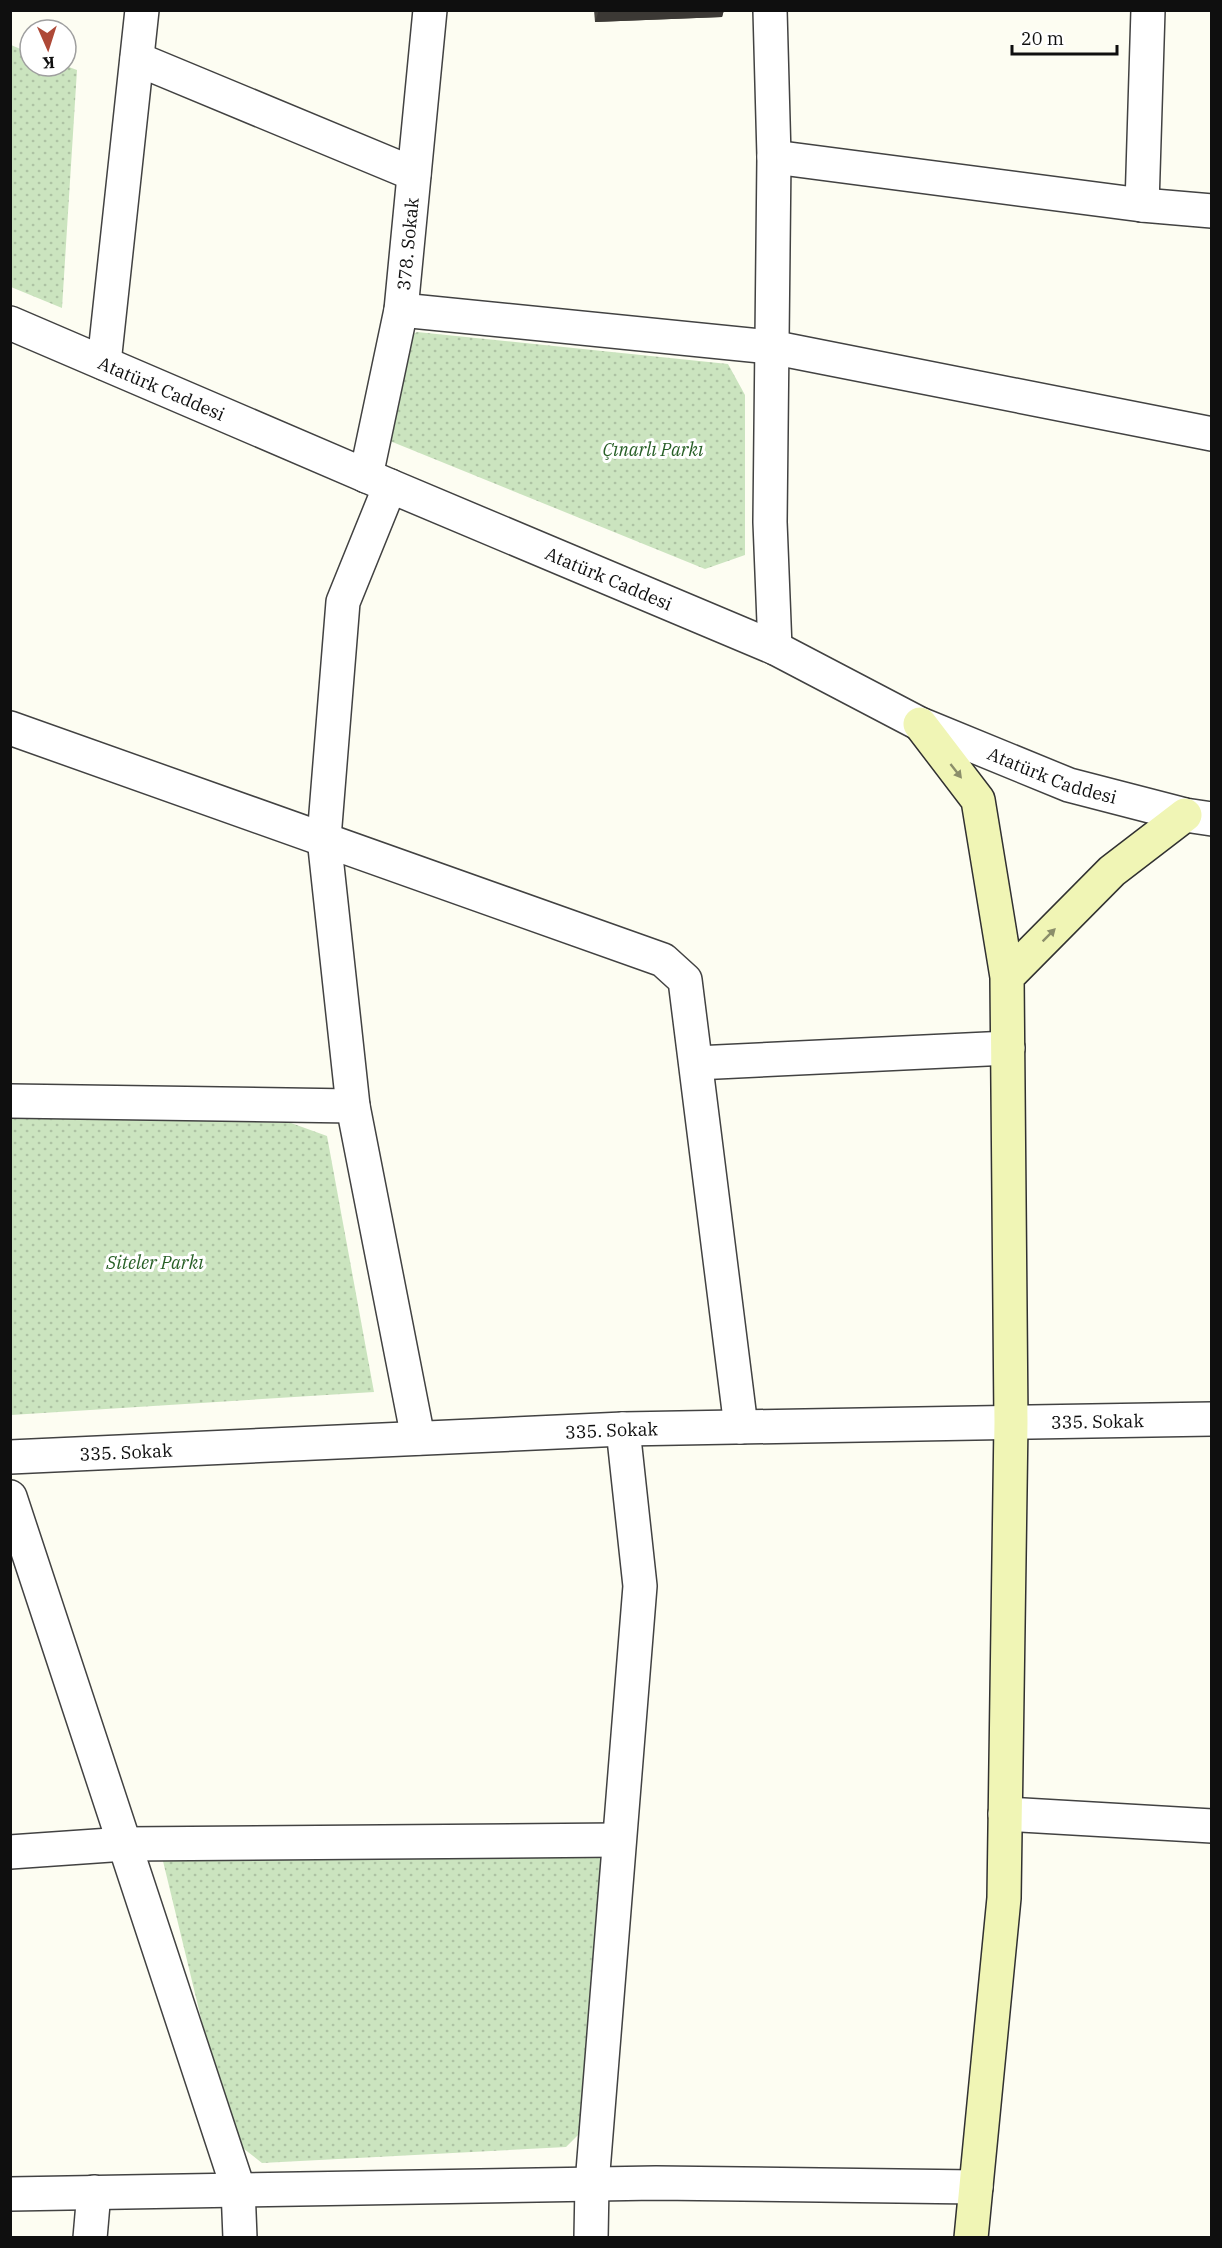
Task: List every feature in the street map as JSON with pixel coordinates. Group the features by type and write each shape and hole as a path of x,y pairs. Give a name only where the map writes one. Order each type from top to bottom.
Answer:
{"street":[{"path":"104,363 142,10"},
{"name":"378. Sokak","path":"418,1438 353,1106 324,838 344,602 378,481 401,310 430,10"},
{"path":"770,10 774,157 770,522 775,648"},
{"path":"1142,205 1148,10"},
{"path":"137,59 414,174"},
{"path":"774,157 1142,205 1212,211"},
{"path":"401,310 771,346 1212,434"},
{"name":"Atatürk Caddesi","path":"10,323 775,648 920,724 1069,785 1198,817"},
{"path":"920,724 978,800 1007,977 1011,1422 1004,1898 971,2238"},
{"path":"10,728 663,960 685,980 741,1427"},
{"path":"1007,977 1112,871 1198,817"},
{"path":"696,1063 1008,1048"},
{"path":"10,1101 353,1106"},
{"name":"335. Sokak","path":"10,1457 623,1429 1212,1419"},
{"path":"591,2238 592,2184 640,1586 623,1429"},
{"path":"10,1497 238,2188 240,2238"},
{"path":"1005,1814 1212,1826"},
{"path":"10,1852 125,1844 619,1840"},
{"path":"10,2194 238,2188 656,2183 976,2187"},
{"path":"90,2238 94,2192"}],"green space":[{"path":"11,45 18,48 18,78 76,78 62,308 11,287"},
{"name":"Çınarlı Parkı","path":"417,332 728,364 745,395 745,555 705,569 390,441 403,339"},
{"name":"Siteler Parkı","path":"11,1115 291,1123 327,1136 374,1392 11,1415"},
{"path":"609,1848 580,2133 566,2147 262,2163 230,2138 162,1857"}]}
